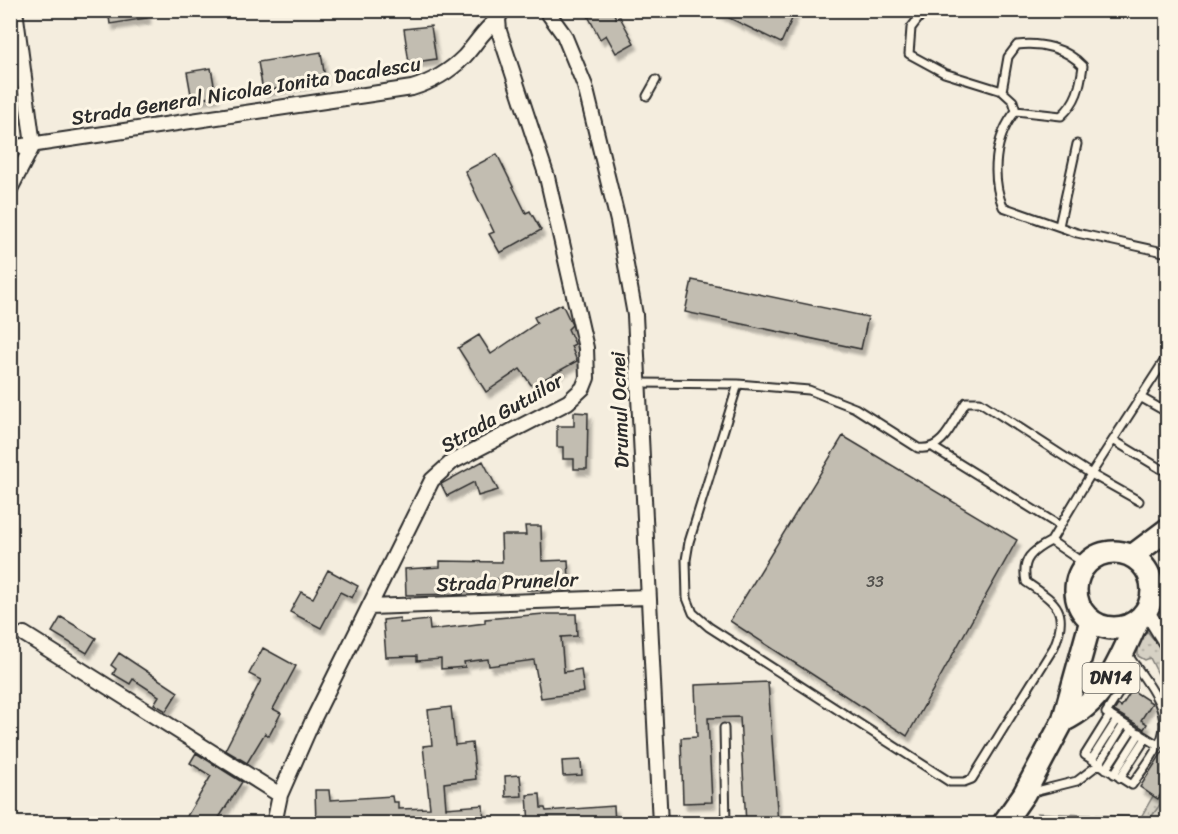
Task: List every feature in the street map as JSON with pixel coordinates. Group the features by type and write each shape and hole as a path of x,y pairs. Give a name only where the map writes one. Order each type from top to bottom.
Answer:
{"main road":[{"path":"1132,556 1167,529"},
{"path":"1107,552 1120,552 1132,556 1149,574 1152,586 1145,610 1114,628 1102,626 1091,620 1079,605 1076,587 1086,564 1095,556 1107,552"},
{"name":"DN14","path":"1063,720 1078,714 1094,701 1112,676 1131,658 1145,610 1167,578"},
{"name":"DN14","path":"1005,823 1024,794 1063,720 1091,620"}],"street":[{"path":"10,189 33,145 15,10"},
{"name":"Drumul Ocnei","path":"546,10 564,35 585,86 618,220 634,315 660,824"},
{"name":"Strada General Nicolae Ionita Dacalescu","path":"10,148 412,88 431,82 464,57 480,34 500,15"},
{"name":"Strada Gutuilor","path":"274,824 280,795 424,493 440,471 568,402 583,388 587,378 589,365 586,348 549,187 529,114 499,31 500,15"},
{"name":"Strada Prunelor","path":"369,607 647,597"},
{"path":"1145,610 1167,646"},
{"path":"24,634 280,795"}],"lane":[{"path":"925,10 911,28 909,54 944,73 1002,91 1013,101 1016,111"},
{"path":"1002,91 1008,57 1017,45 1033,43 1052,48 1073,55 1083,66 1080,86 1072,106 1061,116 1016,111"},
{"path":"647,96 656,80"},
{"path":"1016,111 1005,124 999,145 995,187 1004,207 1059,226 1167,253"},
{"path":"1059,226 1077,144"},
{"path":"738,384 688,542 687,598 693,613 709,627 950,782 964,782 972,779 1060,632 1062,620 1059,610 1048,596 1026,582 1023,571 1026,559 1033,550 1051,541 1140,397 1165,366 1167,355"},
{"path":"639,383 738,384 809,390 855,408 918,448 934,448 1060,526"},
{"path":"1140,397 1167,413"},
{"path":"934,448 942,441 966,402 980,402 1091,474 1139,501"},
{"path":"1113,440 1161,469"},
{"path":"1051,541 1086,564"},
{"path":"1110,715 1085,755 1132,785 1163,735 1162,714 1131,658"},
{"path":"1131,658 1106,713 1158,745"},
{"path":"1024,794 1077,782 1095,762 1121,722"},
{"path":"724,728 726,824"},
{"path":"1106,769 1132,729"},
{"path":"1117,776 1143,736"}],"shaded area":[{"path":"1147,631 1167,656 1167,692 1150,658 1145,660 1138,656 1138,645"},
{"path":"1167,784 1167,795 1147,823 1051,817 1049,820 1038,813 1141,817 1153,796 1158,799"},
{"path":"1167,795 1167,823 1147,823"},
{"path":"1051,817 1124,823 1046,823"}],"building":[{"path":"108,10 146,10 147,18 110,24"},
{"path":"585,10 612,10 616,18 620,17 634,43 616,53 606,35 600,39"},
{"path":"713,10 796,10 781,43"},
{"path":"431,26 436,59 409,63 404,29"},
{"path":"321,52 325,79 263,91 258,62"},
{"path":"211,68 216,96 192,100 187,72"},
{"path":"497,154 526,213 530,211 541,230 500,253 489,234 494,232 465,171"},
{"path":"692,280 868,317 861,349 685,312"},
{"path":"562,304 572,325 568,329 575,344 571,346 577,361 532,386 520,369 486,392 458,348 479,335 491,354 537,323 534,317"},
{"path":"574,412 588,413 587,469 574,469 574,459 563,459 563,447 557,447 557,426 574,426"},
{"path":"843,436 1017,540 907,736 730,621"},
{"path":"483,461 498,490 478,496 474,482 447,496 441,484"},
{"path":"525,526 541,526 542,561 568,560 569,581 565,581 565,588 527,590 527,579 494,579 494,590 463,591 463,594 406,595 405,569 440,567 440,561 502,562 501,535 526,535"},
{"path":"328,570 358,586 352,598 340,592 321,628 290,612 301,592 313,598"},
{"path":"576,614 577,636 561,637 564,672 581,669 584,692 541,698 534,660 489,666 488,659 464,662 465,667 441,669 441,659 417,661 417,656 386,657 383,620 400,618 400,623 429,620 430,630 485,623 485,619"},
{"path":"61,617 96,638 87,653 52,632"},
{"path":"263,648 296,666 273,709 281,713 269,736 265,733 247,763 225,750 261,680 249,674"},
{"path":"119,653 178,692 166,711 154,704 159,696 133,679 130,684 113,674 116,669 111,665"},
{"path":"768,682 778,824 746,824 740,717 708,718 712,802 683,803 681,738 697,737 695,685"},
{"path":"1132,690 1152,703 1141,720 1147,724 1144,729 1114,711 1118,705 1121,707"},
{"path":"451,707 455,745 472,743 476,779 444,783 446,808 483,805 484,824 316,824 315,790 329,790 330,800 392,796 393,802 398,802 398,809 430,808 423,746 432,745 428,710"},
{"path":"1167,745 1167,784 1158,799 1140,787"},
{"path":"196,753 242,782 215,824 199,824 187,816 211,776 190,763"},
{"path":"581,760 582,775 563,776 562,761"},
{"path":"520,775 522,796 506,797 505,776"},
{"path":"540,794 541,808 545,808 546,811 614,806 615,824 529,824 527,795"}]}
